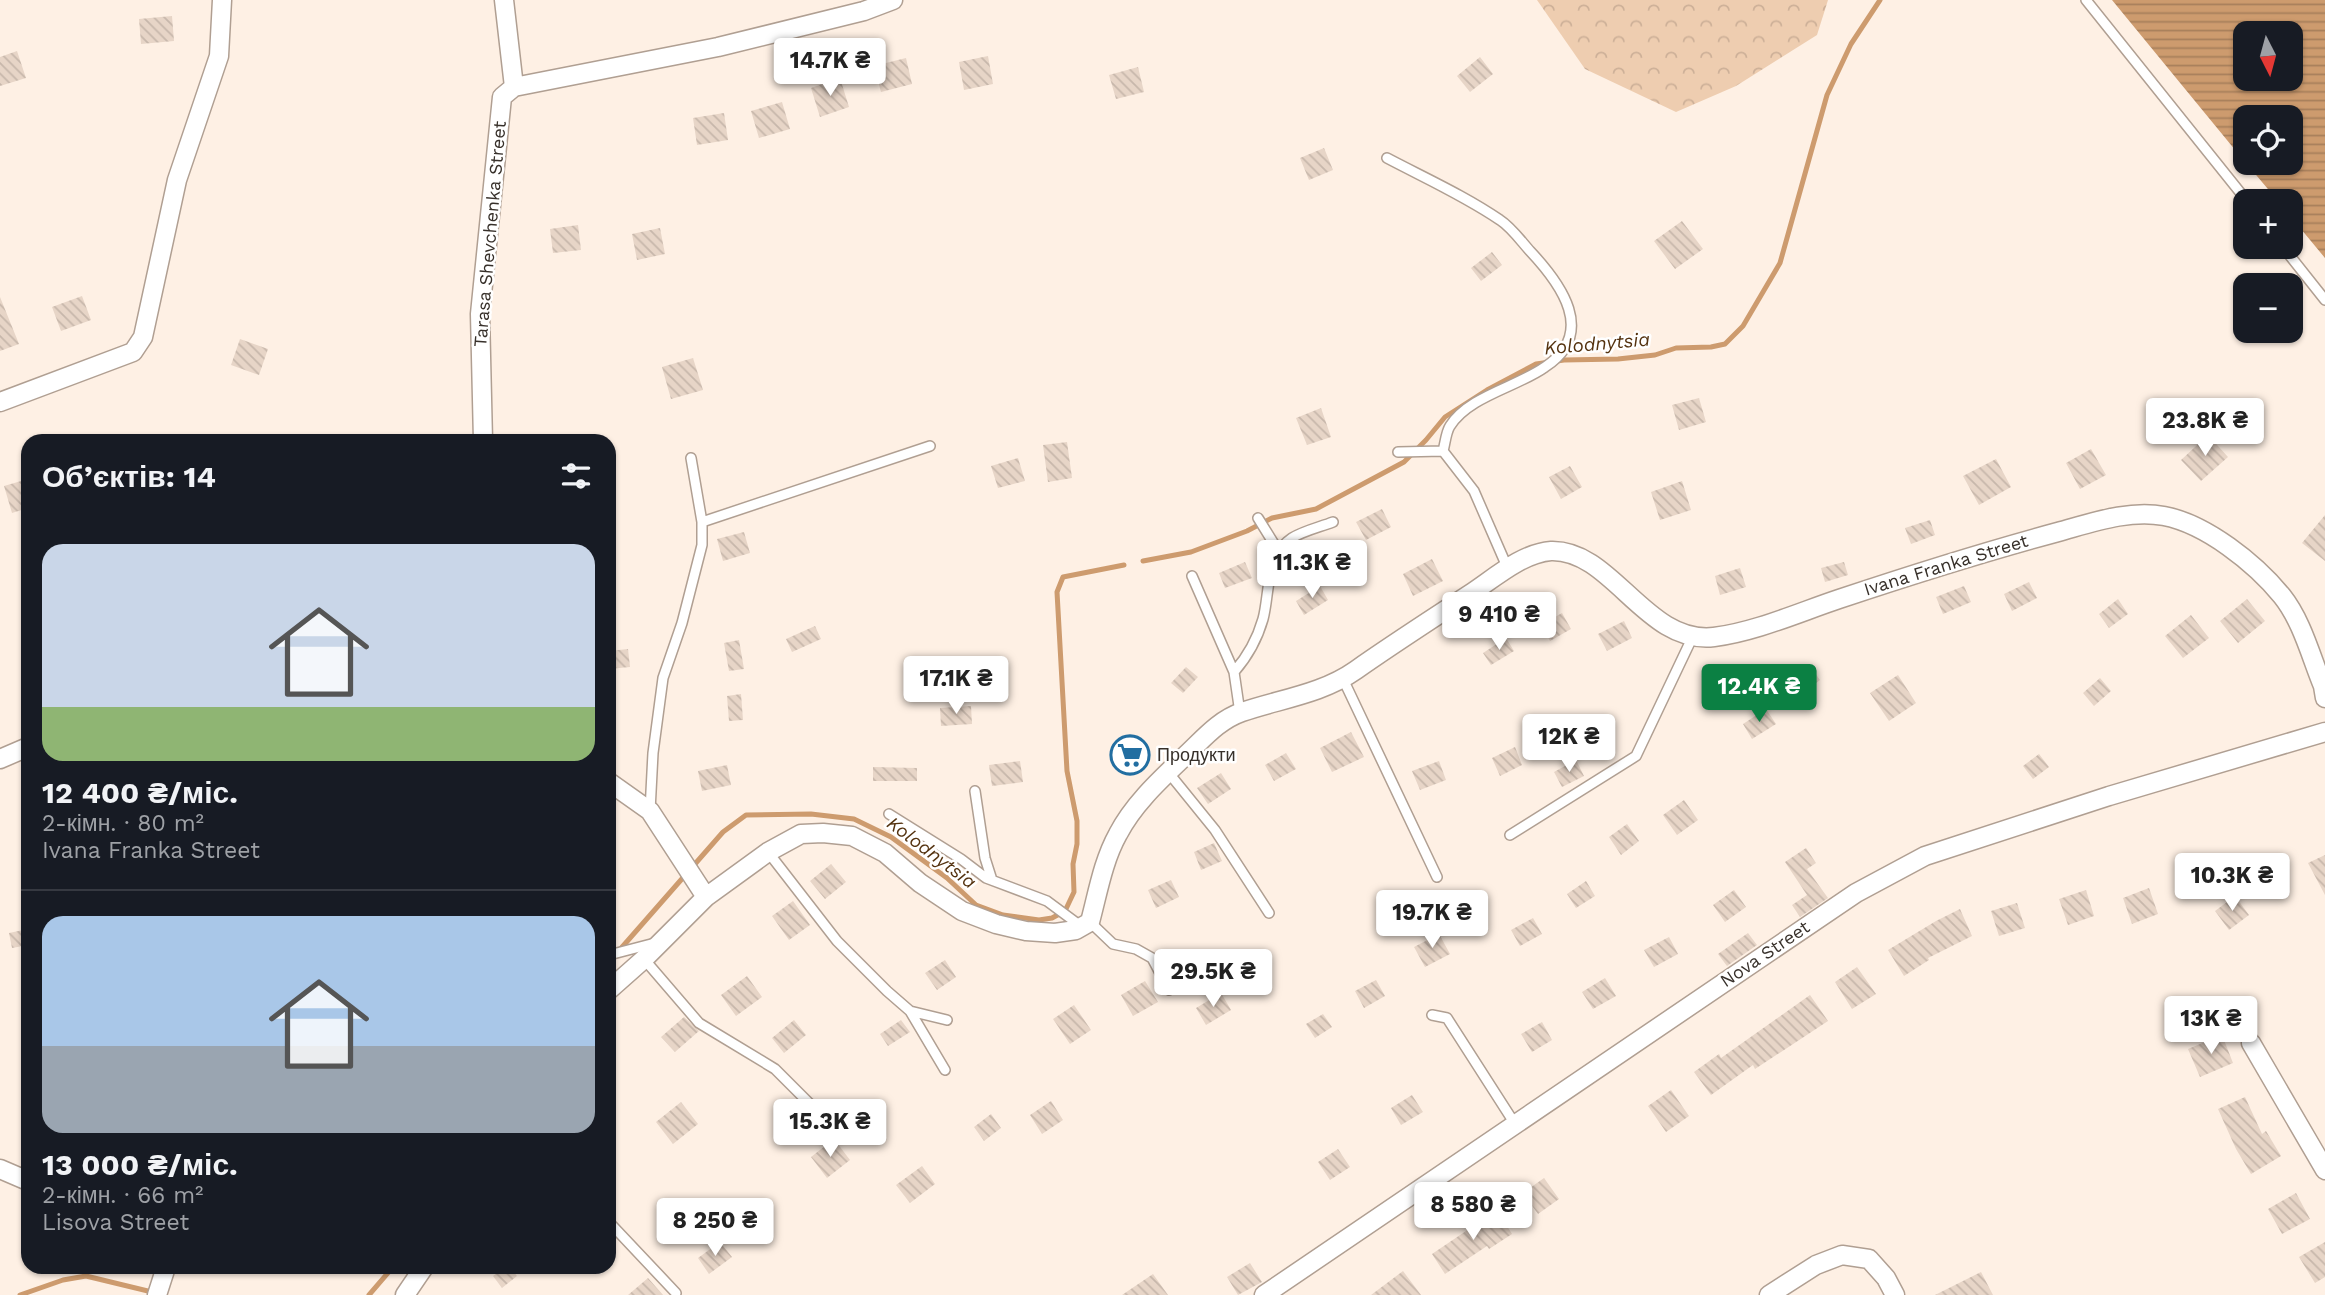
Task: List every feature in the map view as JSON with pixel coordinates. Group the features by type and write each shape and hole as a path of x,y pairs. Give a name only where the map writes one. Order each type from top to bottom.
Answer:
{"street":[{"path":"0,402 133,352 143,337 177,180 219,56 222,0"},
{"path":"504,0 514,87 718,47 864,11 893,0"},
{"name":"Tarasa Shevchenka Street","path":"483,434 480,314 502,97 514,87"},
{"name":"Ivana Franka Street","path":"1082,923 1118,834 1140,801 1222,722 1240,713 1284,701 1343,679 1508,569 1547,551 1569,552 1593,564 1624,593 1671,628 1693,636 1714,637 1752,628 1920,572 2073,528 2117,518 2158,514 2185,521 2216,539 2264,577 2295,616 2325,690"},
{"name":"Nova Street","path":"1264,1295 1856,893 1925,856 2109,796 2325,732"},
{"path":"0,758 21,750"},
{"path":"616,787 650,811 703,891"},
{"path":"616,983 703,891 801,834 852,836 885,853 920,883 962,911 996,924 1026,931 1055,933 1076,930 1082,923"},
{"path":"2251,1043 2325,1170"},
{"path":"0,1169 21,1178"},
{"path":"1769,1295 1816,1265 1842,1255 1869,1259 1886,1278 1895,1295"},
{"path":"405,1295 419,1274"}],"lane":[{"path":"2086,0 2236,189"},
{"path":"1387,159 1455,192 1503,221 1542,264 1571,312 1573,327 1569,342 1561,353 1546,367 1472,405 1449,426 1443,451"},
{"path":"2293,259 2325,300"},
{"path":"702,522 930,446"},
{"path":"1398,452 1443,451"},
{"path":"1443,451 1474,491 1508,569"},
{"path":"650,811 653,753 663,678 682,623 702,545 702,522 691,458"},
{"path":"1258,518 1279,552"},
{"path":"1234,673 1250,653 1259,630 1268,576 1279,552 1291,539 1333,522"},
{"path":"1192,576 1234,673 1240,713"},
{"path":"1510,835 1636,756 1693,636"},
{"path":"1343,679 1437,877"},
{"path":"1168,772 1215,830 1269,913"},
{"path":"975,791 985,858 992,880"},
{"path":"889,814 992,880 1047,901 1114,944 1136,949 1152,958 1169,990"},
{"path":"768,852 838,942 910,1011 944,1070"},
{"path":"616,954 648,949 699,1023 775,1069 832,1126"},
{"path":"910,1011 947,1020"},
{"path":"1432,1015 1447,1018 1515,1124"},
{"path":"616,1229 677,1293"}],"green space":[{"path":"1537,0 1828,0 1817,35 1736,86 1676,112 1585,69"}],"shaded area":[{"path":"2112,0 2325,0 2325,258 2303,231 2303,189 2268,189 2256,175 2303,175 2303,105 2233,105 2233,147"}],"building":[{"path":"172,16 174,41 141,44 139,19"},
{"path":"17,51 26,78 0,86 0,57"},
{"path":"988,56 993,84 964,90 959,62"},
{"path":"1480,57 1493,74 1470,92 1457,76"},
{"path":"906,58 912,84 881,92 874,66"},
{"path":"1138,67 1144,92 1116,99 1109,75"},
{"path":"840,78 849,107 820,117 811,88"},
{"path":"782,102 790,129 759,138 751,111"},
{"path":"724,113 728,140 697,145 693,118"},
{"path":"1324,148 1333,170 1309,180 1300,158"},
{"path":"1682,221 1703,249 1675,269 1654,241"},
{"path":"578,225 581,250 553,253 550,229"},
{"path":"660,228 665,254 637,260 632,234"},
{"path":"1492,252 1502,265 1481,281 1471,268"},
{"path":"82,296 91,320 61,331 52,307"},
{"path":"0,297 19,344 0,351"},
{"path":"240,339 268,349 259,375 231,365"},
{"path":"693,358 703,390 671,399 662,367"},
{"path":"1699,398 1706,422 1679,430 1672,405"},
{"path":"1321,408 1331,437 1307,445 1296,418"},
{"path":"2208,435 2228,457 2201,481 2181,460"},
{"path":"1067,442 1072,478 1048,482 1043,445"},
{"path":"2091,449 2106,475 2080,489 2066,463"},
{"path":"1018,458 1025,481 998,488 991,466"},
{"path":"1996,459 2011,487 1979,505 1963,476"},
{"path":"1570,466 1582,487 1561,499 1549,477"},
{"path":"21,481 21,510 12,513 4,486"},
{"path":"1682,481 1691,510 1660,520 1651,492"},
{"path":"1382,509 1391,527 1366,540 1356,522"},
{"path":"2325,515 2325,561 2302,543"},
{"path":"1930,520 1935,535 1911,544 1905,528"},
{"path":"744,532 750,553 723,561 717,539"},
{"path":"1432,559 1443,581 1413,596 1403,574"},
{"path":"1245,562 1252,578 1225,588 1219,573"},
{"path":"1844,562 1848,575 1825,582 1821,568"},
{"path":"1740,568 1746,587 1720,595 1715,576"},
{"path":"2029,582 2037,598 2012,611 2004,594"},
{"path":"1320,586 1328,600 1304,615 1296,601"},
{"path":"1964,586 1971,602 1943,614 1936,597"},
{"path":"2118,599 2128,614 2109,628 2099,614"},
{"path":"2247,599 2265,621 2238,643 2220,621"},
{"path":"1562,613 1571,629 1550,641 1541,625"},
{"path":"2191,615 2209,638 2183,658 2165,636"},
{"path":"1624,621 1632,638 1607,651 1598,634"},
{"path":"815,626 821,639 792,652 786,639"},
{"path":"1506,638 1514,651 1491,665 1483,653"},
{"path":"739,640 744,669 729,671 724,643"},
{"path":"628,649 630,667 616,668 616,650"},
{"path":"1809,665 1820,680 1794,699 1783,683"},
{"path":"1186,667 1198,677 1183,693 1171,683"},
{"path":"1898,675 1916,703 1889,721 1870,693"},
{"path":"2100,678 2111,691 2094,706 2083,693"},
{"path":"741,694 743,720 729,721 727,696"},
{"path":"971,706 972,724 941,726 940,708"},
{"path":"1766,709 1776,724 1752,739 1743,724"},
{"path":"1351,732 1364,757 1332,772 1320,748"},
{"name":"Продукти","path":"1131,741 1142,749 1128,769 1117,761"},
{"path":"1515,747 1522,765 1500,776 1492,758"},
{"path":"1286,753 1296,769 1274,781 1265,765"},
{"path":"2039,754 2049,767 2033,779 2023,766"},
{"path":"1576,760 1584,776 1562,787 1554,772"},
{"path":"1020,761 1023,782 992,786 989,765"},
{"path":"1439,761 1446,780 1420,790 1412,771"},
{"path":"727,765 731,785 702,791 698,771"},
{"path":"873,767 917,768 917,781 873,781"},
{"path":"1221,773 1231,789 1208,804 1197,788"},
{"path":"1684,800 1698,820 1677,835 1663,815"},
{"path":"1627,824 1639,841 1621,855 1609,837"},
{"path":"1214,843 1222,861 1201,870 1194,852"},
{"path":"1806,848 1816,863 1807,869 1828,898 1800,917 1792,905 1807,895 1785,862"},
{"path":"2325,855 2325,895 2308,863"},
{"path":"831,864 846,882 825,899 810,881"},
{"path":"1171,880 1179,897 1156,908 1148,890"},
{"path":"1586,881 1595,896 1576,908 1567,894"},
{"path":"2149,888 2158,914 2132,924 2123,898"},
{"path":"1734,890 1746,907 1725,922 1713,905"},
{"path":"2086,890 2094,916 2068,925 2059,899"},
{"path":"2235,896 2249,915 2229,930 2215,911"},
{"path":"793,901 810,925 789,940 772,916"},
{"path":"2017,903 2025,928 1999,936 1991,911"},
{"path":"1960,909 1972,936 1928,958 1929,960 1904,976 1888,950"},
{"path":"1533,918 1542,934 1520,946 1511,930"},
{"path":"21,930 21,946 12,948 9,933"},
{"path":"1748,933 1757,945 1727,966 1718,954"},
{"path":"1439,934 1450,954 1425,967 1414,947"},
{"path":"1669,937 1678,954 1654,967 1644,950"},
{"path":"945,960 956,977 937,990 925,973"},
{"path":"1857,967 1876,994 1852,1009 1835,982"},
{"path":"747,976 762,997 736,1016 721,995"},
{"path":"1605,978 1616,996 1593,1009 1582,992"},
{"path":"1376,980 1385,996 1364,1008 1355,991"},
{"path":"1145,981 1158,1002 1133,1016 1121,995"},
{"path":"1221,993 1231,1010 1206,1025 1196,1008"},
{"path":"1810,995 1828,1021 1755,1069 1753,1065 1711,1095 1694,1072 1719,1054 1721,1058"},
{"path":"1074,1005 1091,1030 1070,1044 1053,1019"},
{"path":"1323,1014 1332,1027 1315,1038 1306,1024"},
{"path":"684,1017 699,1031 675,1052 661,1037"},
{"path":"794,1020 806,1035 784,1053 772,1038"},
{"path":"901,1020 910,1032 888,1046 880,1034"},
{"path":"1542,1022 1552,1040 1532,1052 1521,1034"},
{"path":"2222,1035 2233,1063 2200,1077 2188,1049"},
{"path":"1671,1090 1689,1116 1666,1132 1648,1106"},
{"path":"1412,1095 1423,1112 1401,1125 1391,1108"},
{"path":"2245,1097 2262,1134 2266,1131 2281,1156 2251,1174 2218,1109"},
{"path":"1051,1101 1063,1120 1042,1134 1030,1115"},
{"path":"681,1102 698,1124 673,1144 656,1122"},
{"path":"991,1114 1001,1128 984,1141 974,1127"},
{"path":"834,1139 850,1160 827,1178 811,1157"},
{"path":"1338,1149 1350,1167 1330,1180 1318,1162"},
{"path":"922,1166 935,1184 910,1203 896,1185"},
{"path":"1544,1178 1559,1199 1538,1214 1523,1193"},
{"path":"2296,1193 2310,1219 2282,1234 2268,1209"},
{"path":"1497,1210 1512,1234 1489,1249 1487,1246 1445,1274 1432,1254"},
{"path":"720,1242 732,1257 709,1274 698,1258"},
{"path":"2325,1242 2325,1277 2315,1283 2299,1257"},
{"path":"1250,1263 1262,1282 1238,1295 1227,1277"},
{"path":"1403,1271 1421,1295 1371,1295"},
{"path":"1981,1272 1993,1295 1935,1295"},
{"path":"515,1274 517,1276 502,1288 493,1276"},
{"path":"1153,1274 1168,1295 1122,1295"},
{"path":"648,1278 663,1295 628,1295"}],"waterway":[{"name":"Kolodnytsia","path":"1143,561 1191,552 1247,531 1272,518 1316,509 1404,462 1445,417 1487,390 1536,364 1564,360 1618,359 1655,355 1676,348 1725,344 1743,326 1780,263 1827,95 1851,44 1880,0"},
{"name":"Kolodnytsia","path":"616,954 723,832 746,815 811,814 854,819 891,837 947,878 976,905 1003,915 1039,920 1052,918 1065,911 1074,892 1073,864 1077,844 1077,821 1067,771 1057,592 1063,577 1124,565"},
{"name":"Kolodnytsia","path":"369,1295 387,1274"},
{"name":"Kolodnytsia","path":"20,1295 63,1280 86,1276 156,1293"}],"place":[{"name":"Продукти","path":"1130,755"}]}
